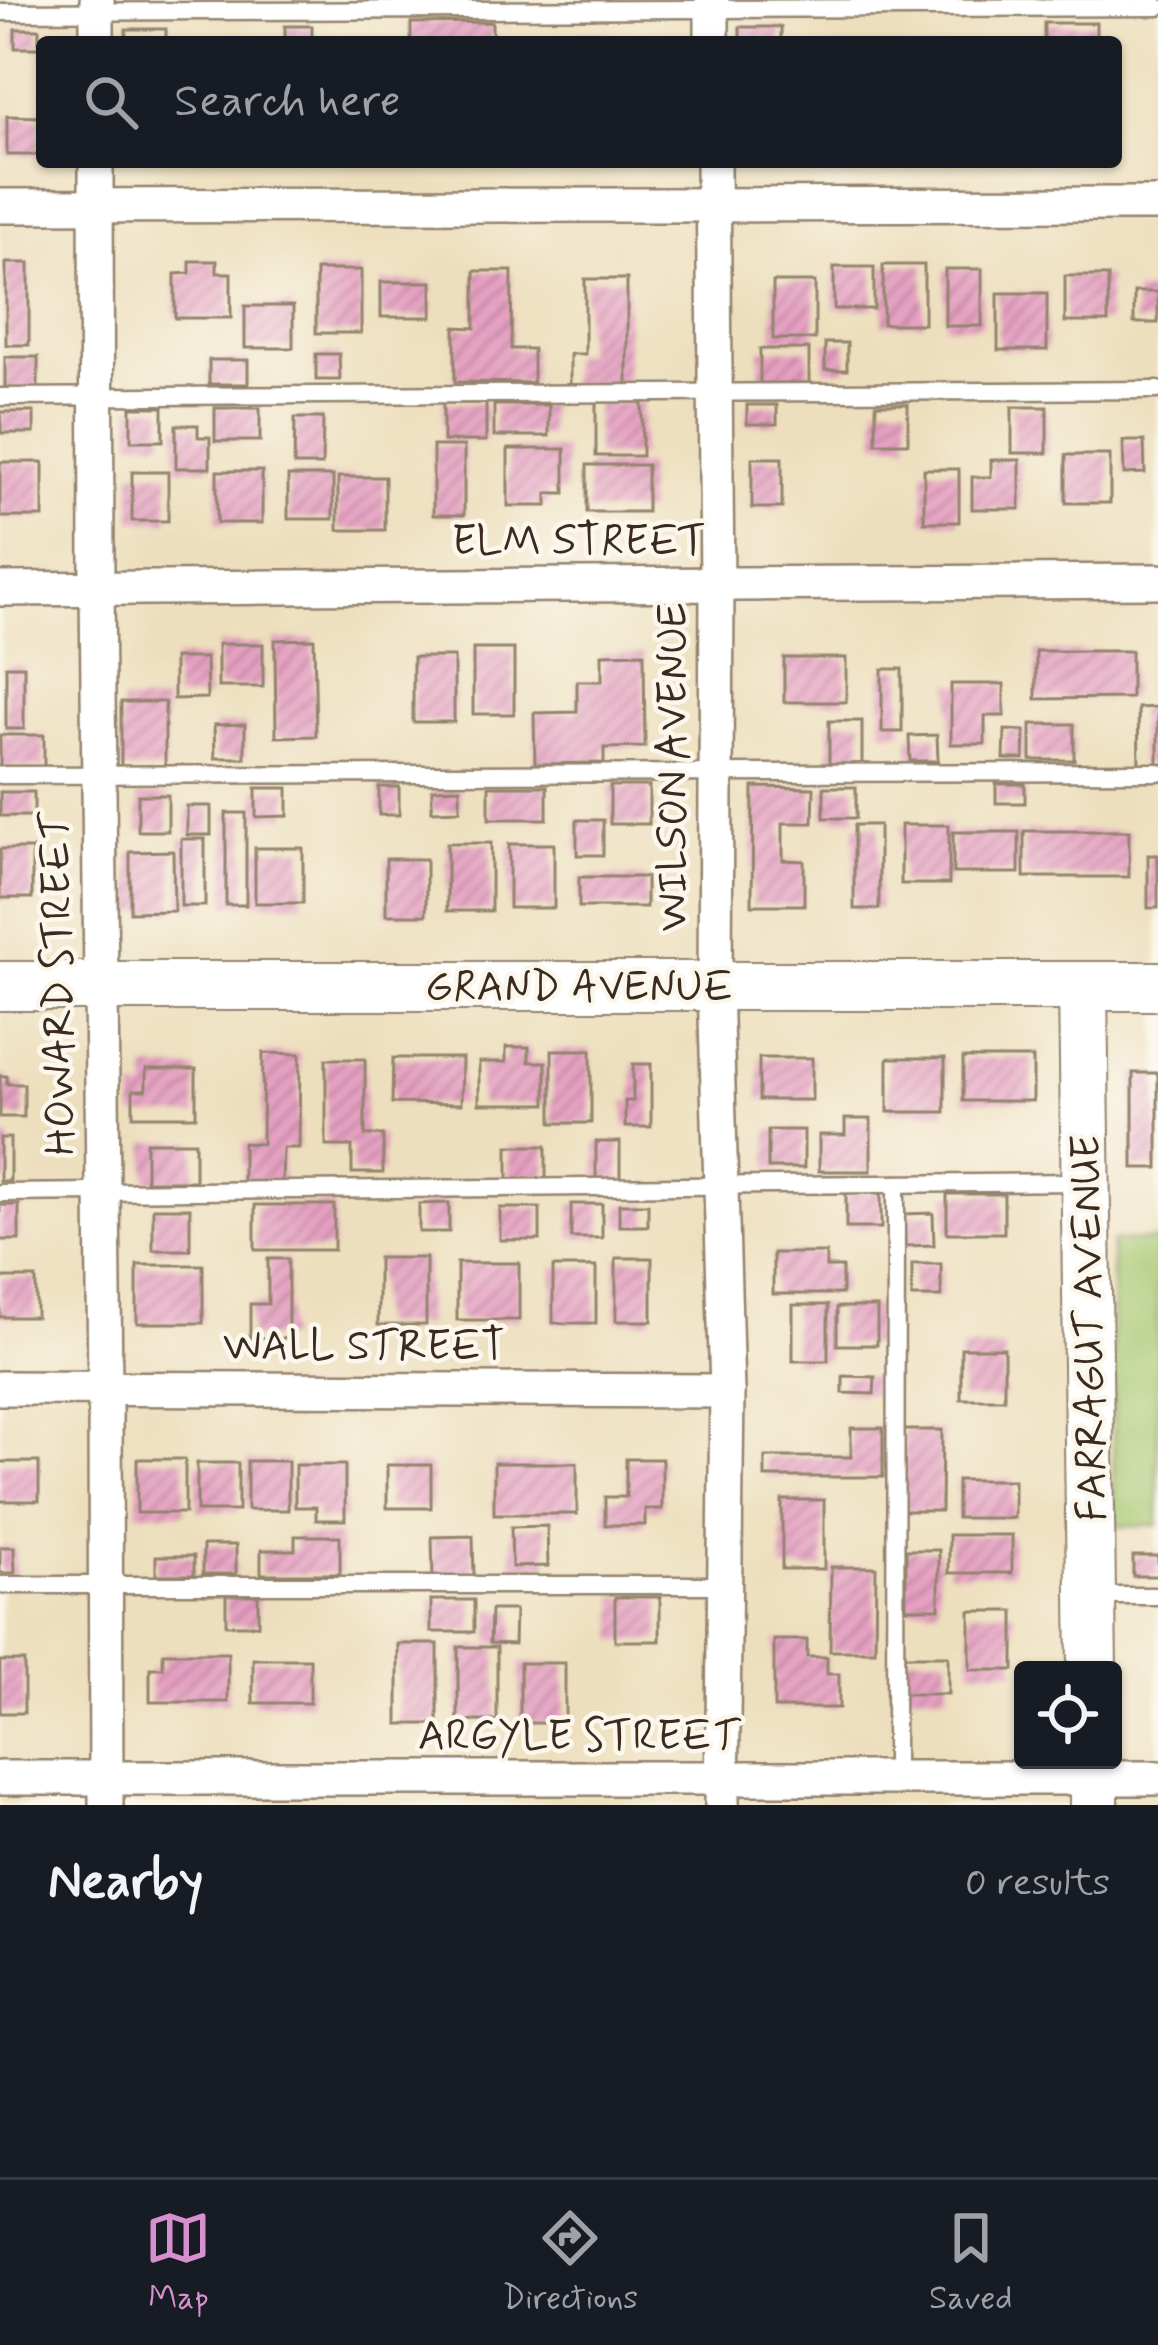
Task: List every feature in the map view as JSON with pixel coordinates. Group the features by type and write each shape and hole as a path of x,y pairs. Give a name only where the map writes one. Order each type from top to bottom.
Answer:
{"main road":[{"name":"GRAND AVENUE","path":"0,986 1158,986"},
{"name":"FARRAGUT AVENUE","path":"1084,986 1093,1661"}],"street":[{"name":"HOWARD STREET","path":"96,168 105,1791"},
{"name":"WILSON AVENUE","path":"713,168 715,986 727,1391 722,1792"},
{"path":"0,206 1158,204"},
{"name":"ELM STREET","path":"0,589 1158,581"},
{"name":"WALL STREET","path":"0,1388 727,1391"},
{"name":"ARGYLE STREET","path":"0,1778 105,1791 722,1792 895,1779 1094,1782 1158,1778"}],"lane":[{"path":"0,12 97,18 712,18 1158,7"},
{"path":"0,397 1158,390"},
{"path":"0,775 1158,772"},
{"path":"0,1192 1084,1182"},
{"path":"895,1779 896,1184"},
{"path":"0,1585 724,1585"},
{"path":"1091,1596 1158,1596"}],"green space":[{"path":"1112,1241 1158,1241 1158,1526 1114,1526"}],"building":[{"path":"492,22 492,36 411,36 411,23"},
{"path":"1044,23 1096,23 1096,36 1044,36"},
{"path":"285,26 312,26 312,36 285,36"},
{"path":"740,27 781,27 781,36 740,36"},
{"path":"15,29 39,29 36,48 15,48"},
{"path":"126,29 166,29 166,36 126,36"},
{"path":"7,116 36,117 36,155 7,155"},
{"path":"190,261 217,261 217,273 231,273 231,318 175,318 175,274 190,273"},
{"path":"6,263 29,263 29,345 6,345"},
{"path":"883,265 924,265 924,324 883,324"},
{"path":"834,267 874,267 874,309 834,309"},
{"path":"945,269 982,269 982,326 945,326"},
{"path":"316,270 361,270 361,333 316,333"},
{"path":"475,271 512,271 511,349 533,349 533,383 455,382 455,327 475,328"},
{"path":"1065,276 1108,276 1108,322 1065,322"},
{"path":"585,279 627,279 627,386 570,386 570,354 585,354"},
{"path":"381,282 432,282 432,317 381,317"},
{"path":"773,282 815,282 815,339 773,339"},
{"path":"1134,292 1158,292 1158,323 1134,323"},
{"path":"998,293 1047,293 1047,350 998,350"},
{"path":"245,306 293,306 293,348 245,348"},
{"path":"825,343 847,343 847,370 825,370"},
{"path":"760,349 809,349 809,383 760,383"},
{"path":"316,354 339,354 340,380 316,380"},
{"path":"5,357 38,357 38,390 5,390"},
{"path":"209,360 248,360 248,384 209,384"},
{"path":"596,402 642,402 642,456 596,456"},
{"path":"443,403 486,403 486,441 443,441"},
{"path":"876,404 908,404 908,443 876,443"},
{"path":"494,405 549,405 549,436 494,436"},
{"path":"747,405 777,405 777,424 747,424"},
{"path":"131,407 163,407 163,441 131,441"},
{"path":"1012,407 1047,407 1047,453 1012,453"},
{"path":"215,408 260,408 260,441 215,441"},
{"path":"1,412 34,412 34,433 1,433"},
{"path":"295,418 323,418 322,465 294,465"},
{"path":"176,425 198,425 198,437 210,437 210,468 176,468"},
{"path":"1123,441 1144,441 1145,473 1124,474"},
{"path":"433,446 464,446 464,515 433,515"},
{"path":"508,449 565,449 565,493 547,493 547,506 508,506"},
{"path":"1066,455 1110,455 1110,503 1066,503"},
{"path":"752,458 782,458 782,508 752,508"},
{"path":"991,460 1020,460 1020,509 972,509 972,477 991,477"},
{"path":"0,462 43,462 43,517 0,517"},
{"path":"587,465 647,465 647,512 587,512"},
{"path":"924,469 959,469 959,522 924,522"},
{"path":"217,471 262,471 262,523 217,523"},
{"path":"132,472 168,472 168,521 132,521"},
{"path":"288,476 333,476 333,519 288,519"},
{"path":"338,477 385,477 385,530 338,530"},
{"path":"314,639 316,736 276,737 275,640"},
{"path":"218,644 263,644 263,687 218,687"},
{"path":"473,649 514,649 514,714 473,714"},
{"path":"1036,651 1131,651 1131,698 1036,699"},
{"path":"644,653 645,747 604,748 604,763 535,764 534,713 577,712 577,681 602,681 602,654"},
{"path":"413,657 454,657 454,722 413,722"},
{"path":"174,658 206,658 207,698 174,699"},
{"path":"784,658 846,658 846,702 784,702"},
{"path":"6,666 24,666 24,729 6,729"},
{"path":"882,669 902,669 902,732 882,732"},
{"path":"951,684 1004,684 1004,716 985,716 985,744 951,744"},
{"path":"121,702 165,702 165,770 121,770"},
{"path":"1158,707 1158,764 1139,764 1138,708"},
{"path":"829,721 862,721 862,764 829,764"},
{"path":"245,724 245,758 215,758 214,725"},
{"path":"1031,724 1074,724 1074,760 1031,760"},
{"path":"1005,730 1025,731 1024,759 1004,759"},
{"path":"0,735 44,735 44,768 0,768"},
{"path":"937,735 938,761 910,761 909,736"},
{"path":"996,784 1025,784 1025,803 996,803"},
{"path":"489,786 547,786 547,819 489,819"},
{"path":"610,786 649,786 649,824 610,824"},
{"path":"379,787 399,787 399,815 379,815"},
{"path":"753,787 814,788 813,823 783,823 783,860 804,861 804,905 752,905"},
{"path":"824,787 856,787 856,818 824,818"},
{"path":"256,788 288,788 288,816 256,817"},
{"path":"460,788 460,810 432,811 432,789"},
{"path":"0,792 34,792 34,816 0,816"},
{"path":"138,795 168,795 168,831 138,831"},
{"path":"187,806 211,806 211,835 187,835"},
{"path":"226,813 246,813 246,905 226,905"},
{"path":"577,820 603,820 603,855 577,855"},
{"path":"854,825 879,825 879,909 854,909"},
{"path":"901,825 949,825 949,884 901,884"},
{"path":"1024,831 1129,831 1129,877 1024,877"},
{"path":"953,832 1019,832 1019,873 953,873"},
{"path":"181,839 205,839 205,906 181,906"},
{"path":"447,843 491,843 491,911 447,911"},
{"path":"509,844 554,844 554,908 509,908"},
{"path":"255,848 303,848 303,903 255,903"},
{"path":"0,849 32,849 32,898 0,898"},
{"path":"173,851 174,911 130,912 130,852"},
{"path":"1148,855 1158,855 1158,908 1148,908"},
{"path":"386,859 426,859 426,915 386,915"},
{"path":"579,877 646,877 646,907 579,907"},
{"path":"506,1047 529,1047 529,1062 546,1062 546,1104 479,1104 479,1062 506,1062"},
{"path":"552,1050 591,1050 591,1123 552,1123"},
{"path":"263,1053 300,1054 299,1148 283,1148 282,1182 243,1181 243,1143 262,1144"},
{"path":"393,1058 462,1058 461,1104 392,1103"},
{"path":"759,1058 812,1058 812,1100 759,1100"},
{"path":"888,1058 945,1058 945,1112 888,1112"},
{"path":"963,1058 1033,1058 1033,1101 963,1101"},
{"path":"326,1059 365,1059 365,1135 383,1135 383,1173 352,1173 352,1146 326,1146"},
{"path":"633,1064 651,1064 651,1127 625,1127 625,1101 633,1101"},
{"path":"146,1069 196,1069 196,1116 133,1116 133,1090 146,1090"},
{"path":"1133,1073 1158,1073 1158,1168 1133,1168"},
{"path":"0,1076 7,1076 7,1084 24,1084 24,1117 0,1117"},
{"path":"845,1119 871,1119 871,1171 819,1171 819,1135 845,1135"},
{"path":"768,1130 804,1130 804,1168 768,1168"},
{"path":"0,1138 10,1138 10,1181 0,1181"},
{"path":"146,1142 195,1142 195,1181 146,1181"},
{"path":"596,1142 620,1142 620,1182 596,1181"},
{"path":"508,1146 546,1146 546,1184 508,1184"},
{"path":"846,1192 881,1192 881,1228 846,1228"},
{"path":"947,1194 1004,1194 1004,1233 947,1233"},
{"path":"449,1203 449,1232 419,1232 419,1204"},
{"path":"571,1204 602,1204 602,1238 571,1238"},
{"path":"619,1204 648,1204 648,1226 619,1226"},
{"path":"0,1205 19,1205 19,1240 0,1240"},
{"path":"255,1205 334,1205 334,1250 255,1250"},
{"path":"153,1208 190,1208 190,1250 153,1250"},
{"path":"500,1208 540,1208 540,1240 500,1240"},
{"path":"933,1213 934,1245 905,1246 904,1214"},
{"path":"773,1253 826,1253 826,1267 842,1267 842,1294 773,1294"},
{"path":"378,1258 426,1258 426,1325 378,1325"},
{"path":"616,1258 652,1258 652,1321 616,1321"},
{"path":"268,1259 288,1259 288,1338 250,1338 250,1304 268,1304"},
{"path":"457,1263 519,1263 519,1320 457,1320"},
{"path":"912,1264 941,1264 941,1297 912,1297"},
{"path":"137,1265 203,1265 203,1323 137,1323"},
{"path":"553,1267 596,1267 596,1323 553,1323"},
{"path":"0,1278 36,1278 36,1317 0,1317"},
{"path":"793,1305 828,1305 828,1361 793,1361"},
{"path":"837,1307 877,1307 877,1345 837,1345"},
{"path":"961,1348 1004,1348 1004,1399 961,1399"},
{"path":"843,1376 875,1377 874,1394 843,1393"},
{"path":"851,1428 883,1428 883,1477 765,1477 765,1457 851,1457"},
{"path":"904,1430 942,1430 941,1511 903,1511"},
{"path":"137,1459 185,1459 185,1513 137,1513"},
{"path":"626,1459 662,1459 662,1509 645,1509 645,1525 605,1525 605,1497 626,1497"},
{"path":"247,1461 288,1461 288,1510 247,1510"},
{"path":"0,1462 39,1462 39,1501 0,1501"},
{"path":"197,1463 238,1463 238,1511 197,1511"},
{"path":"494,1463 577,1463 577,1514 494,1514"},
{"path":"295,1465 345,1465 345,1520 316,1520 316,1507 295,1507"},
{"path":"387,1465 431,1465 431,1508 387,1508"},
{"path":"957,1480 1014,1480 1014,1518 957,1518"},
{"path":"782,1500 824,1500 824,1569 782,1569"},
{"path":"547,1526 548,1566 512,1567 511,1527"},
{"path":"949,1535 1012,1535 1012,1573 949,1573"},
{"path":"295,1536 340,1536 340,1574 261,1574 261,1550 295,1550"},
{"path":"473,1536 474,1578 433,1579 432,1537"},
{"path":"203,1545 236,1545 236,1574 203,1574"},
{"path":"0,1547 14,1547 15,1573 0,1573"},
{"path":"906,1550 939,1550 939,1608 906,1608"},
{"path":"156,1556 194,1556 194,1575 156,1575"},
{"path":"1133,1556 1158,1556 1158,1576 1133,1576"},
{"path":"831,1567 876,1567 875,1651 830,1651"},
{"path":"226,1595 258,1595 258,1625 226,1625"},
{"path":"615,1597 660,1597 660,1641 615,1641"},
{"path":"431,1600 474,1600 474,1632 431,1632"},
{"path":"491,1610 515,1610 514,1644 490,1643"},
{"path":"970,1611 1014,1611 1014,1670 970,1670"},
{"path":"774,1640 807,1640 807,1657 827,1657 827,1674 839,1674 839,1708 774,1708"},
{"path":"398,1644 438,1644 438,1724 398,1724"},
{"path":"458,1647 497,1647 497,1721 458,1721"},
{"path":"163,1653 228,1653 228,1702 150,1702 150,1668 163,1668"},
{"path":"903,1656 948,1656 948,1694 903,1694"},
{"path":"253,1659 310,1659 310,1703 253,1703"},
{"path":"0,1661 24,1661 24,1713 0,1713"},
{"path":"520,1663 565,1663 565,1723 520,1723"}]}
